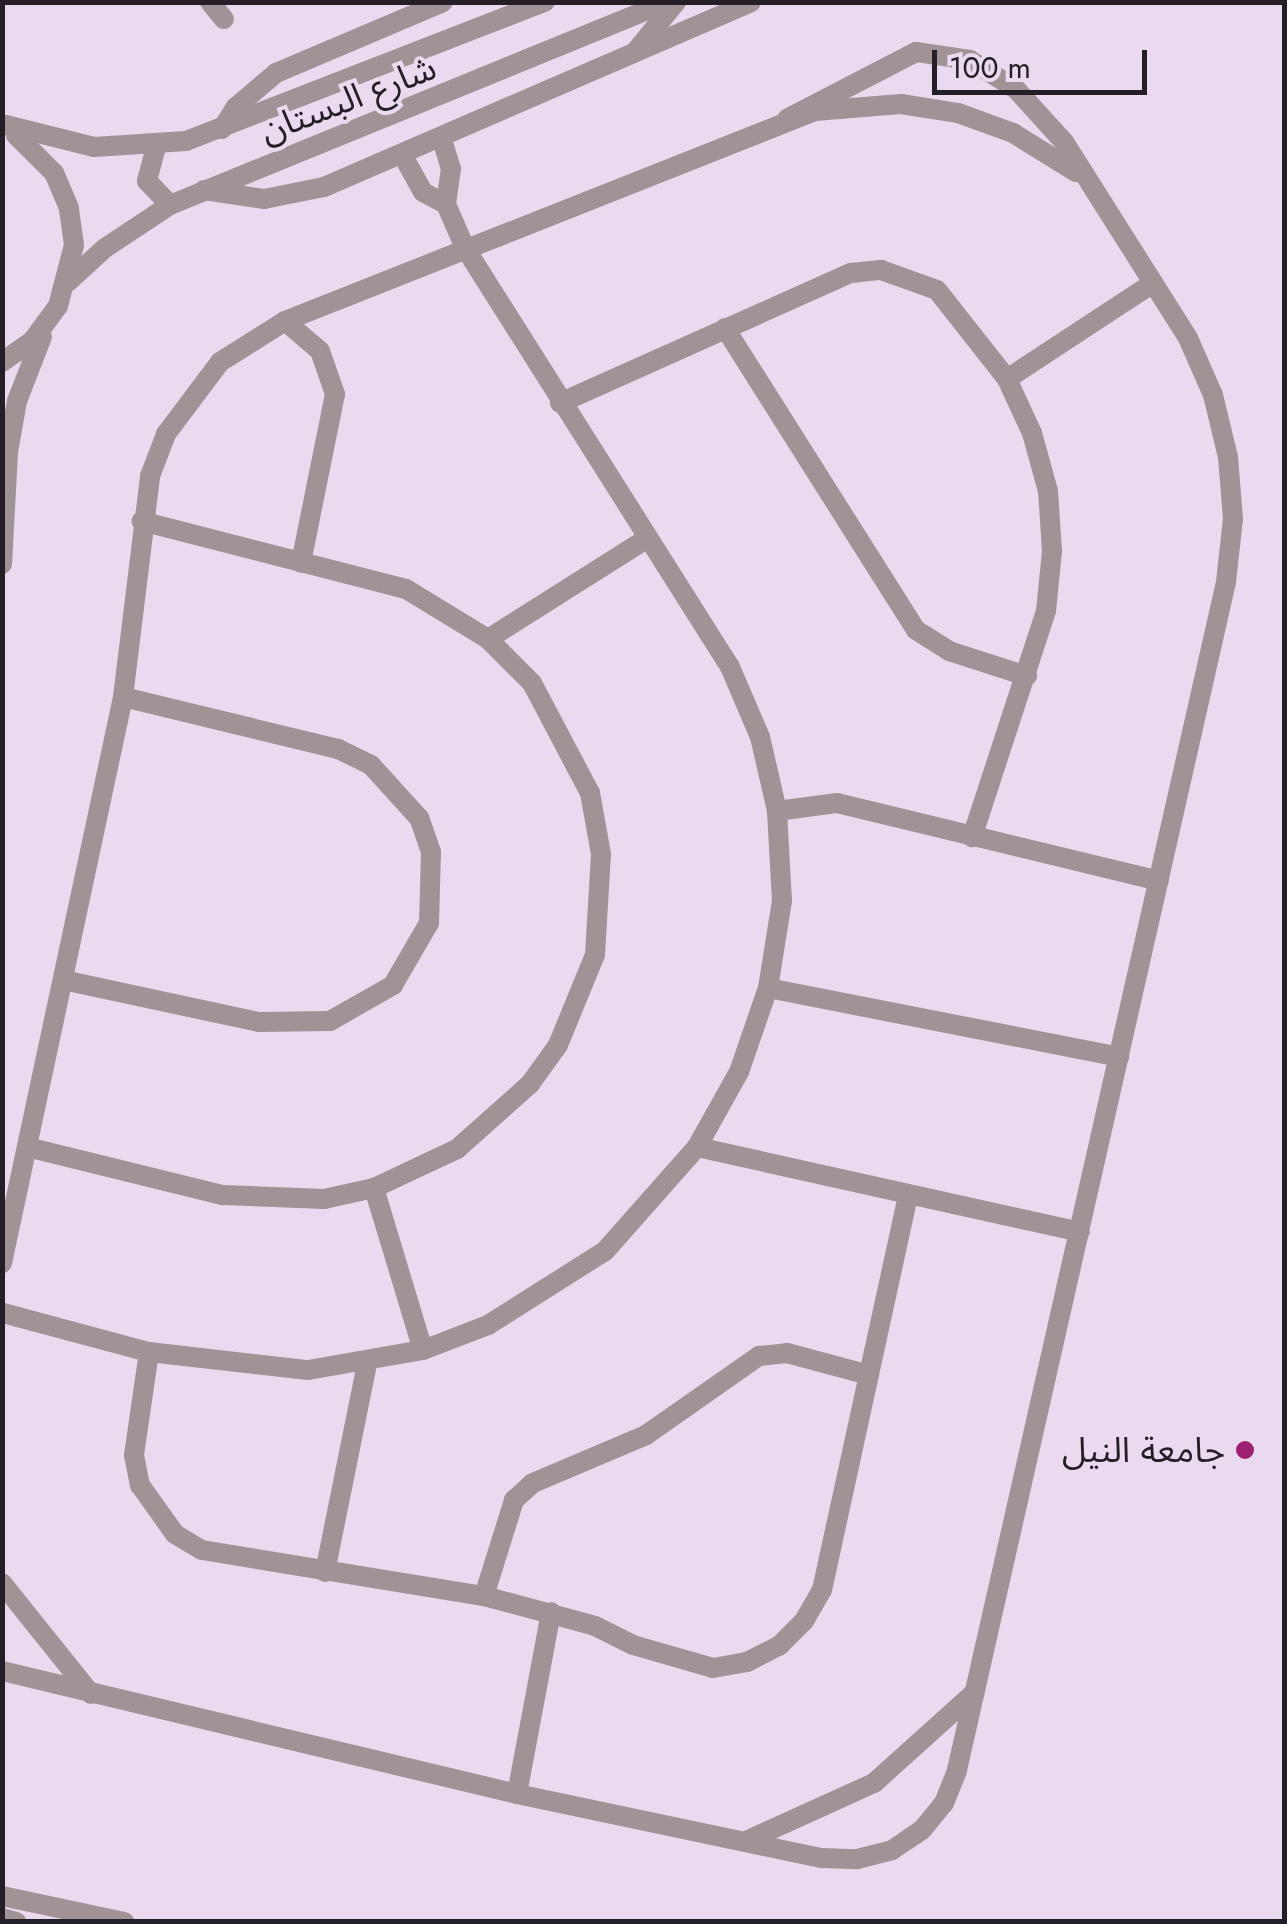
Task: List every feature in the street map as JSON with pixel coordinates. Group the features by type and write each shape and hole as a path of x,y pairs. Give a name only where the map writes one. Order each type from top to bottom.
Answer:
{"street":[{"path":"222,129 245,97 276,72 443,2"},
{"name":"شارع البستان","path":"2,125 89,147 156,146 222,129 545,2"},
{"name":"شارع البستان","path":"68,282 105,248 170,206 203,190 668,2"},
{"path":"630,58 676,2"},
{"path":"203,190 284,197 403,156 751,2"},
{"path":"2,1263 122,697 142,521 166,434 190,396 220,362 285,321 787,119 898,56 953,54 1016,89 1064,142 1188,338 1213,396 1228,456 1232,519 1226,582 1159,881 958,1770 944,1803 922,1830 892,1850 858,1859 745,1842 518,1794 2,1671"},
{"path":"787,119 872,104 958,113 1038,146 1085,180"},
{"path":"2,125 30,144 54,173 69,208 74,245 68,282 17,401 5,450 2,564"},
{"path":"3,1312 149,1352 308,1370 367,1363 423,1350 551,1291 654,1202 697,1148 739,1072 768,988 782,901 777,811 760,737 730,668 465,248 446,204 451,169 442,139"},
{"path":"156,146 147,181 170,206"},
{"path":"403,156 423,192 446,204"},
{"path":"560,403 851,273 881,270 936,290 1006,378 1032,433 1048,491 1052,551 1046,611 972,836"},
{"path":"1006,378 1153,284"},
{"path":"2,362 33,340 58,306"},
{"path":"285,321 320,351 335,394 301,563"},
{"path":"725,328 916,630 948,652 1027,676"},
{"path":"27,1147 240,1197 324,1198 374,1188 458,1149 530,1084 558,1044 595,954 602,854 590,793 541,696 488,639 406,589 142,521"},
{"path":"488,639 648,538"},
{"path":"63,980 259,1022 330,1021 393,985 429,923 435,888 425,835 398,788 371,765 338,750 122,697"},
{"path":"777,811 837,804 1159,881"},
{"path":"768,988 1119,1057"},
{"path":"697,1148 1080,1232"},
{"path":"374,1188 423,1350"},
{"path":"149,1352 134,1455 154,1512 202,1550 484,1596 551,1612 672,1659 712,1668 747,1662 779,1646 822,1590 908,1194"},
{"path":"484,1596 514,1500 533,1484 646,1435 759,1356 786,1353 869,1375"},
{"path":"324,1572 367,1363"},
{"path":"2,1583 91,1694"},
{"path":"518,1794 551,1612"},
{"path":"745,1842 874,1783 975,1691"},
{"path":"2,1896 124,1922"},
{"path":"2,1918 16,1922"}],"place":[{"name":"جامعة النيل","path":"1245,1450"}]}
